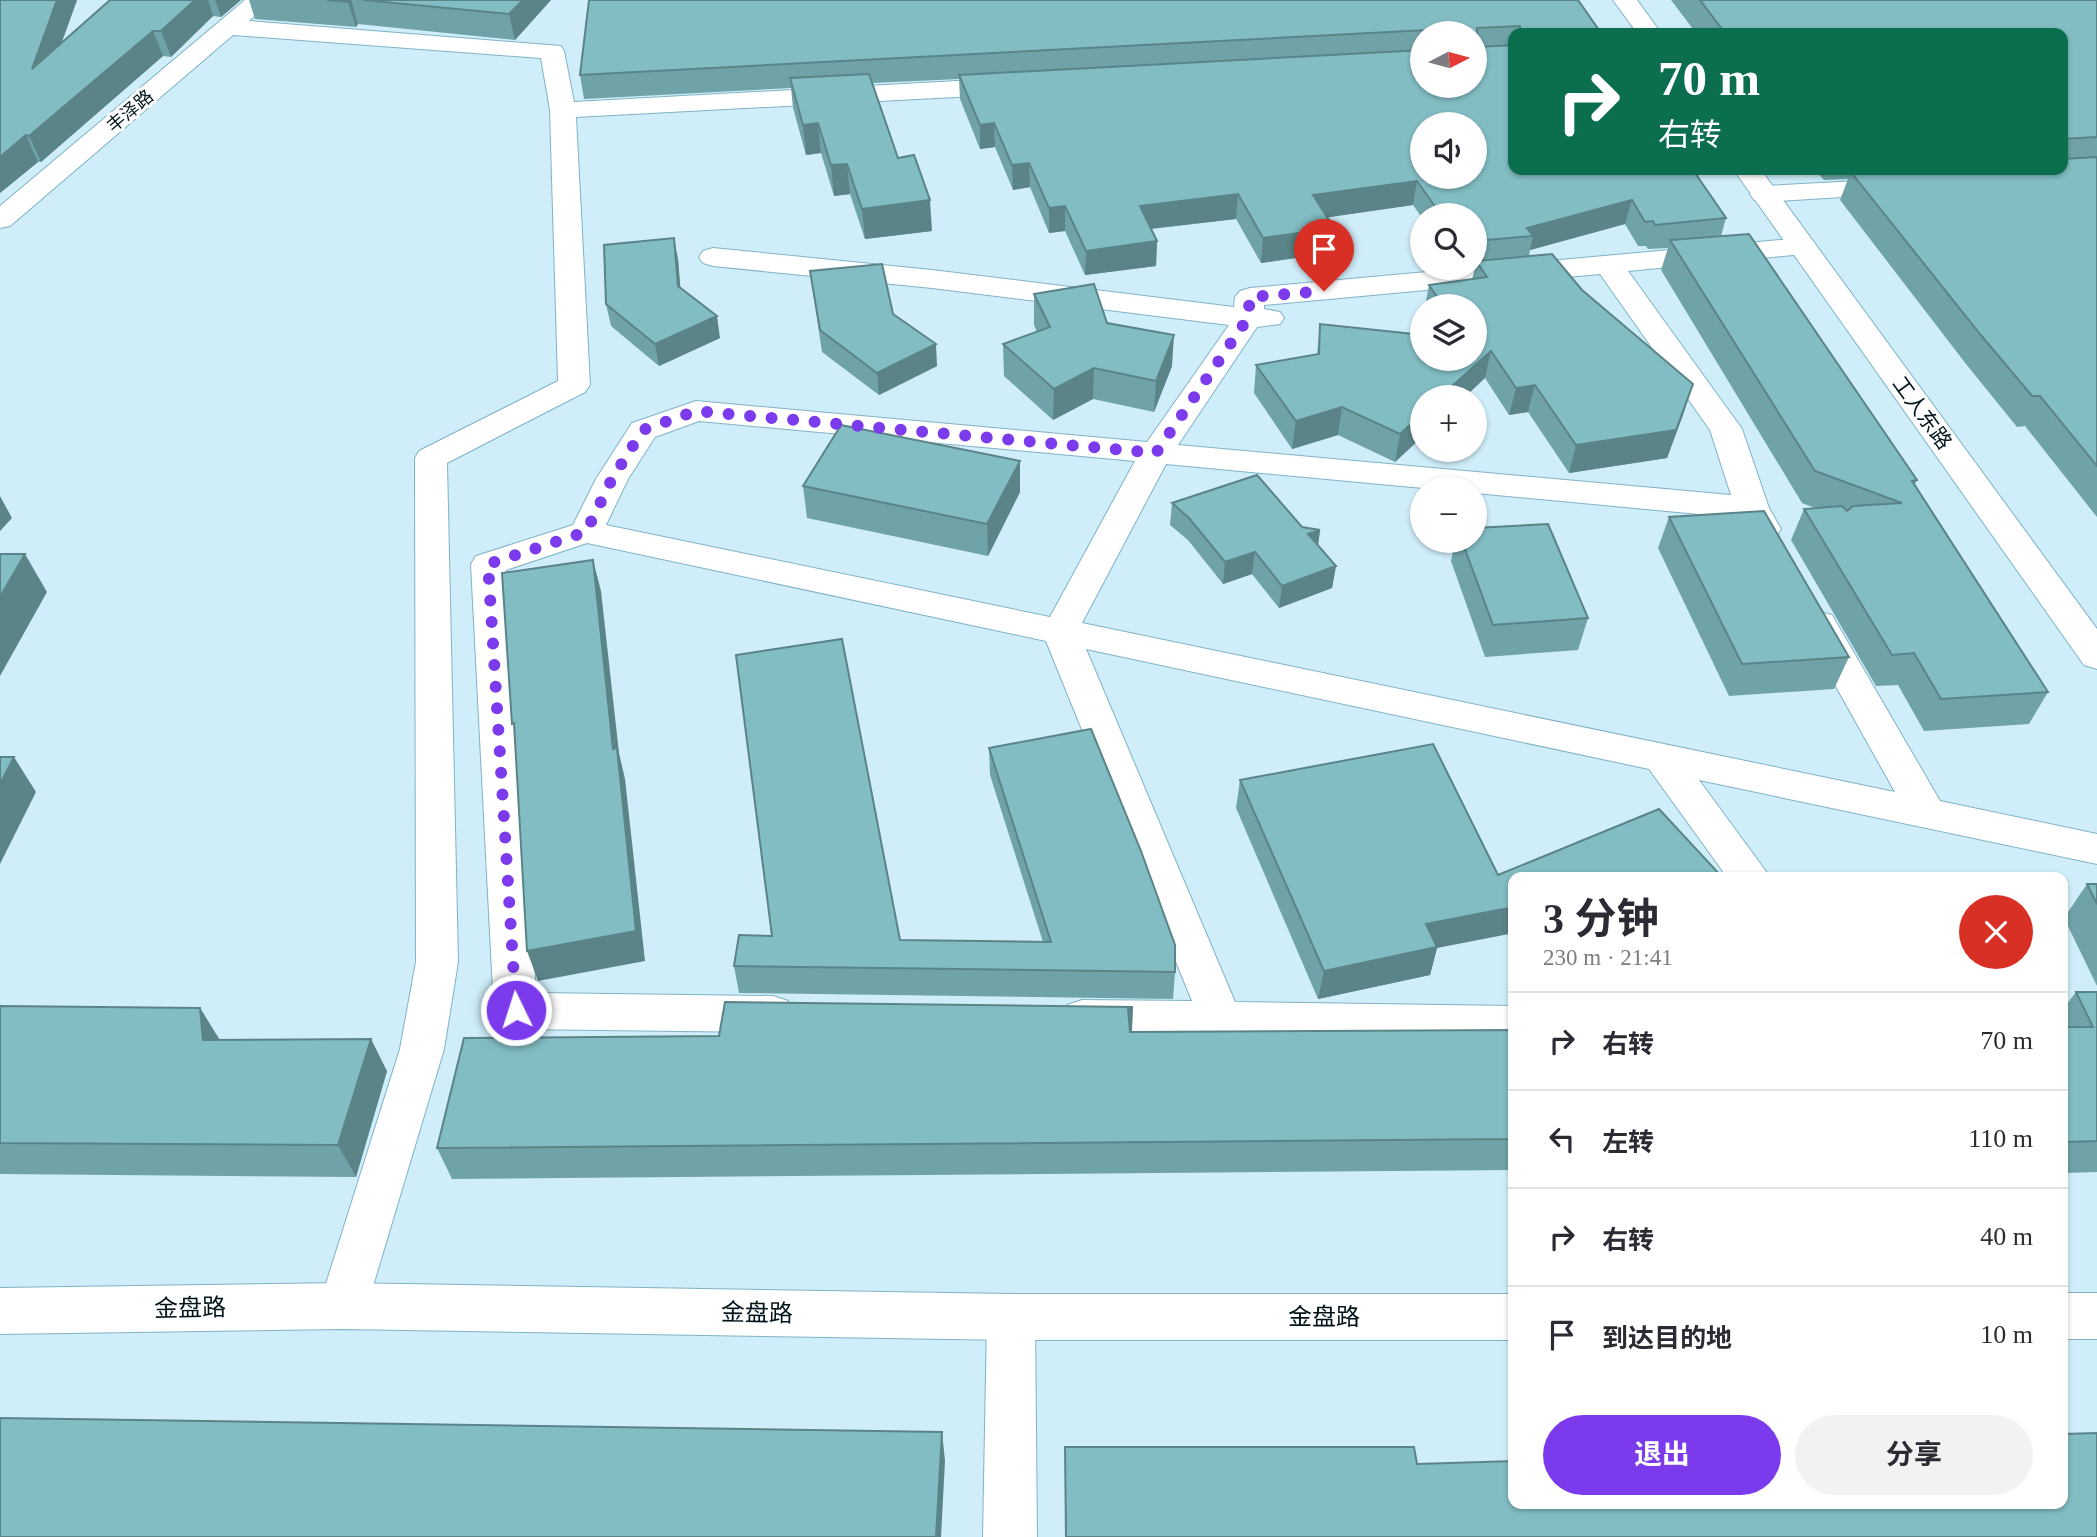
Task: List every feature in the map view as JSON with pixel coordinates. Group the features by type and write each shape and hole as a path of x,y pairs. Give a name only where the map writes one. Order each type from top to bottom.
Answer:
{"street":[{"name":"丰泽路","path":"0,220 260,0"},
{"path":"1625,0 1645,28"},
{"path":"230,26 552,51 563,110 574,385 431,458 437,962 422,1049 344,1306"},
{"path":"563,110 1034,84"},
{"path":"1756,182 1917,186"},
{"name":"工人东路","path":"1756,182 2097,656"},
{"path":"713,257 932,279 1248,318 1366,314 1373,287 1803,247"},
{"path":"1610,267 1726,429 1752,508 1779,555"},
{"path":"1060,631 1156,453 1248,318"},
{"path":"586,532 612,479 643,430 696,411 1752,508"},
{"path":"806,1014 516,1010 488,564 586,532 2097,849"},
{"path":"1806,602 1927,813"},
{"path":"1060,631 1221,1020"},
{"path":"1661,757 1746,872"},
{"path":"1041,1018 1508,1024"},
{"name":"金盘路","path":"0,1311 344,1306 1011,1317 1508,1317"},
{"path":"2068,1316 2097,1316"},
{"path":"1010,1537 1011,1317"}],"building":[{"path":"0,0 57,0 32,69 110,0 195,0 161,31 153,31 29,136 26,135 0,157"},
{"path":"363,0 523,0 509,14"},
{"path":"589,0 1578,0 1598,28 1488,27 1488,21 1410,21 1410,31 580,75"},
{"path":"1700,0 2097,0 2097,137 2068,139 2068,28 1721,28"},
{"path":"1508,45 1508,175 1696,175 1726,218 1655,225 1653,221 1645,222 1632,200 1527,228 1533,236 1487,240 1487,203 1433,203 1423,189 1487,189 1487,112 1410,112 1410,182 1313,195 1334,228 1263,238 1238,194 1140,206 1157,241 1086,251 1065,206 1049,208 1029,163 1012,165 994,123 980,125 959,75 1410,51 1410,98 1488,98 1488,46"},
{"path":"869,74 898,158 914,155 930,200 862,209 847,164 831,165 818,123 803,125 790,78"},
{"path":"2097,157 2097,466 2040,396 2032,396 1980,334 1853,175 2068,175 2068,159"},
{"path":"1749,234 1917,480 1912,481 2048,692 1941,699 1914,653 1892,655 1804,509 1842,506 1847,511 1853,506 1902,503 1815,471 1670,240"},
{"path":"674,238 678,286 717,316 655,344 606,304 604,245"},
{"path":"1552,254 1582,290 1693,384 1676,430 1576,445 1535,385 1516,388 1491,351 1487,355 1487,294 1435,294 1429,285 1487,280 1487,260"},
{"path":"882,264 893,314 936,344 877,373 820,330 810,271"},
{"path":"1094,284 1107,323 1174,335 1156,381 1094,368 1054,389 1003,344 1050,327 1034,294"},
{"path":"1320,324 1410,334 1410,371 1469,371 1453,385 1410,385 1410,425 1400,434 1342,407 1296,421 1256,365 1319,354"},
{"path":"841,425 1020,461 987,524 803,486"},
{"path":"1257,475 1302,527 1320,530 1308,534 1336,566 1282,586 1255,552 1225,562 1189,518 1172,503"},
{"path":"1764,511 1849,657 1742,664 1669,517"},
{"path":"1548,524 1588,618 1493,625 1466,553 1487,553 1487,527"},
{"path":"0,554 25,554 0,597"},
{"path":"593,560 613,749 617,748 636,931 527,951 502,573"},
{"path":"842,639 900,940 1051,942 989,748 1091,729 1141,851 1175,945 1175,972 734,966 739,935 772,936 736,655"},
{"path":"1433,744 1498,875 1659,809 1717,872 1508,872 1508,908 1426,924 1437,947 1324,971 1240,780"},
{"path":"0,757 14,757 0,784"},
{"path":"2087,884 2097,884 2097,904"},
{"path":"2076,992 2097,992 2097,1141 2068,1142 2068,1027 2093,1027"},
{"path":"725,1002 1133,1007 1128,1008 1130,1032 1508,1030 1508,1139 437,1148 464,1038 719,1036"},
{"path":"0,1006 200,1008 203,1040 371,1039 338,1145 0,1143"},
{"path":"0,1418 942,1432 936,1537 0,1537"},
{"path":"2097,1433 2097,1537 1066,1537 1065,1447 1414,1447 1417,1464 1508,1461 1508,1509 2068,1509 2068,1434"}],"route":[{"path":"516,1010 488,564 586,532 612,479 643,430 696,411 1156,453 1248,318 1250,297 1324,291"}]}
